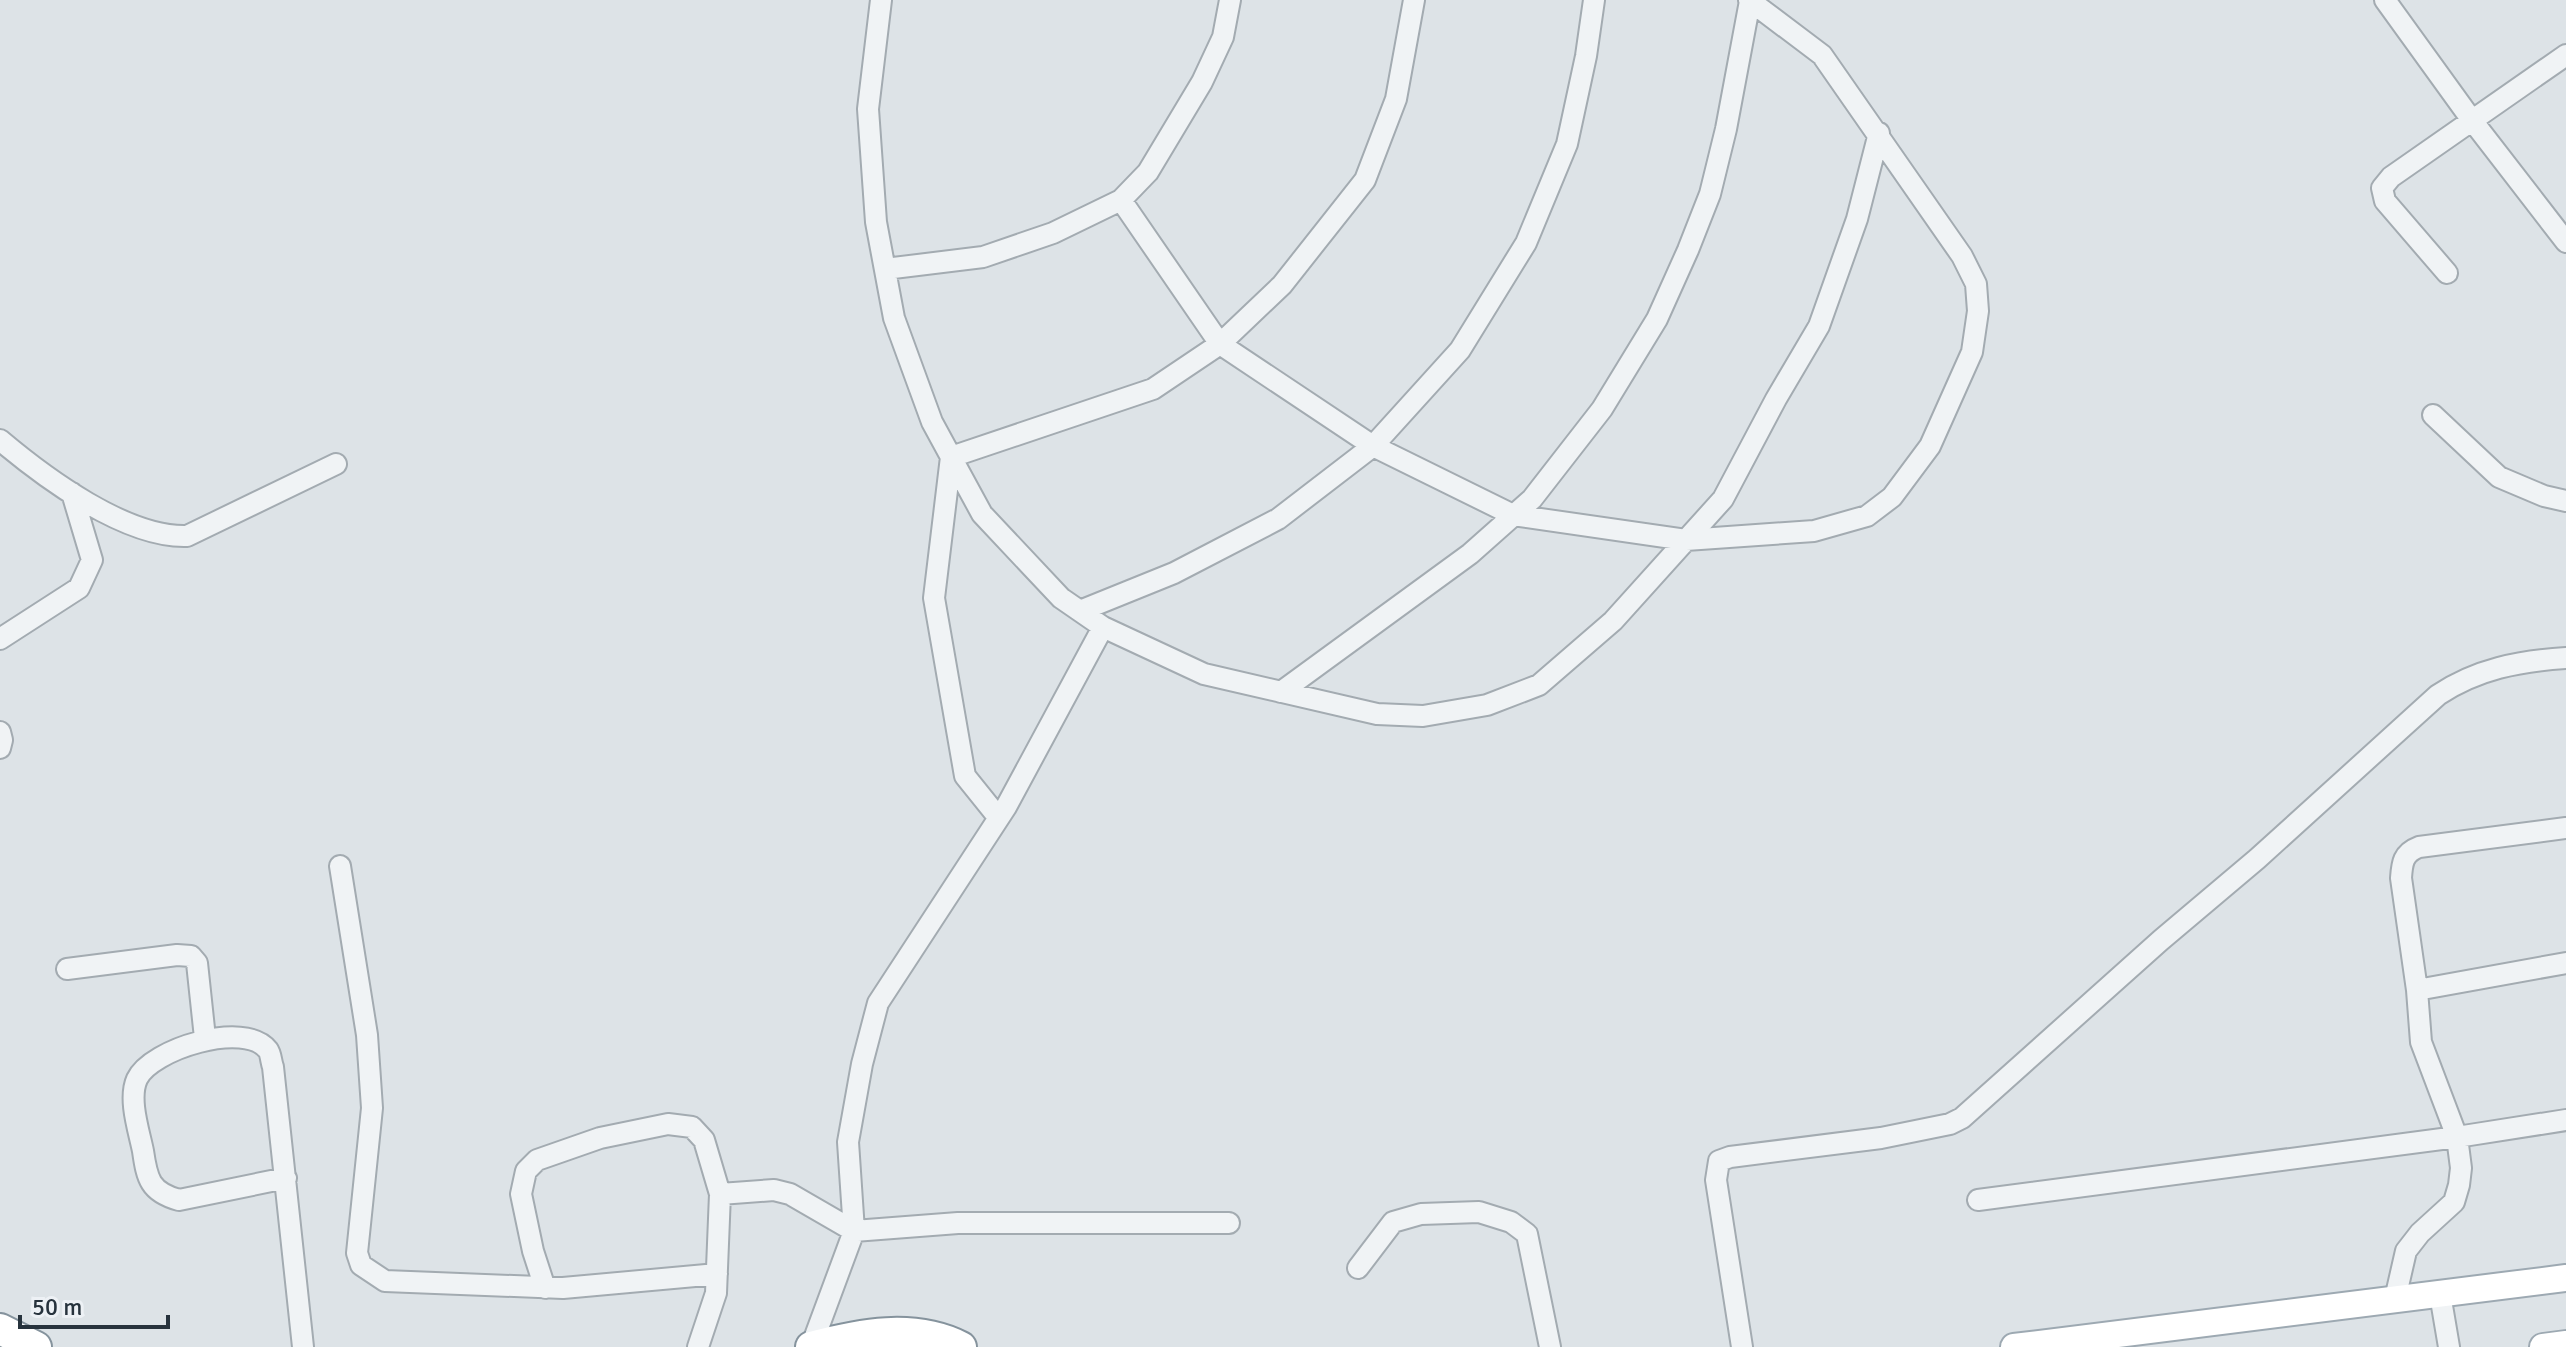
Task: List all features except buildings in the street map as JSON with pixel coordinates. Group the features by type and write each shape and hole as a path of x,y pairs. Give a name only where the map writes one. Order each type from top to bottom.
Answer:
{"highway":[{"path":"0,1329 36,1347"},
{"path":"811,1347 858,1334 907,1333 961,1347"}],"main road":[{"path":"2014,1347 2566,1278"},
{"path":"2543,1347 2566,1344"}],"street":[{"path":"881,0 868,109 876,222 894,318 932,422 982,514 1061,598 1103,627 1204,674 1377,714 1423,716 1487,705 1539,685 1613,621 1723,499 1819,326 1857,219 1879,133"},
{"path":"885,269 983,257 1053,233 1121,200 1148,172 1202,82 1223,37 1230,0"},
{"path":"951,457 1153,389 1220,344 1282,285 1365,180 1396,99 1414,0"},
{"path":"1080,611 1174,573 1278,519 1373,446 1460,350 1526,243 1567,144 1586,56 1594,0"},
{"path":"2385,0 2471,119 2566,242"},
{"path":"1121,200 1220,344 1373,446 1513,515 1686,540 1814,531 1867,516 1892,497 1930,446 1972,352 1978,311 1976,284 1962,256 1822,55 1750,1 1726,129 1710,194 1657,319 1602,409 1532,499 1513,515 1470,554 1281,692"},
{"path":"2447,273 2385,201 2382,188 2391,177 2471,119 2566,55"},
{"path":"2433,415 2499,477 2544,496 2566,501"},
{"path":"0,440 42,475 97,509 158,534 187,536 336,464"},
{"path":"951,457 934,598 965,776 998,817"},
{"path":"0,639 79,588 86,577 92,560 72,493"},
{"path":"811,1347 854,1231 848,1142 862,1064 878,1003 998,817 1103,627"},
{"path":"1742,1347 1716,1180 1719,1161 1730,1157 1881,1138 1950,1124 1962,1118 2438,695 2488,669 2566,658"},
{"path":"0,732 0,748"},
{"path":"2395,1299 2406,1251 2420,1233 2454,1202 2461,1168 2457,1137 2421,1042 2401,878 2406,855 2419,847 2566,828"},
{"path":"340,866 367,1035 372,1108 357,1253 361,1265 385,1281 545,1288 717,1274"},
{"path":"67,969 177,955 191,956 197,963 205,1038"},
{"path":"2417,990 2566,963"},
{"path":"286,1178 179,1200 167,1197 147,1177 133,1092 137,1078 146,1066 159,1057 205,1038 249,1040 260,1043 269,1051 286,1178 303,1347"},
{"path":"1978,1200 2566,1120"},
{"path":"545,1288 533,1251 521,1194 526,1171 537,1160 613,1135 668,1124 692,1127 704,1140 720,1194 717,1274 712,1309 698,1347"},
{"path":"720,1194 774,1190 790,1194 854,1231 958,1223 1229,1223"},
{"path":"1358,1268 1393,1222 1421,1214 1479,1212 1511,1222 1527,1234 1550,1347"},
{"path":"2440,1294 2449,1347"}]}
